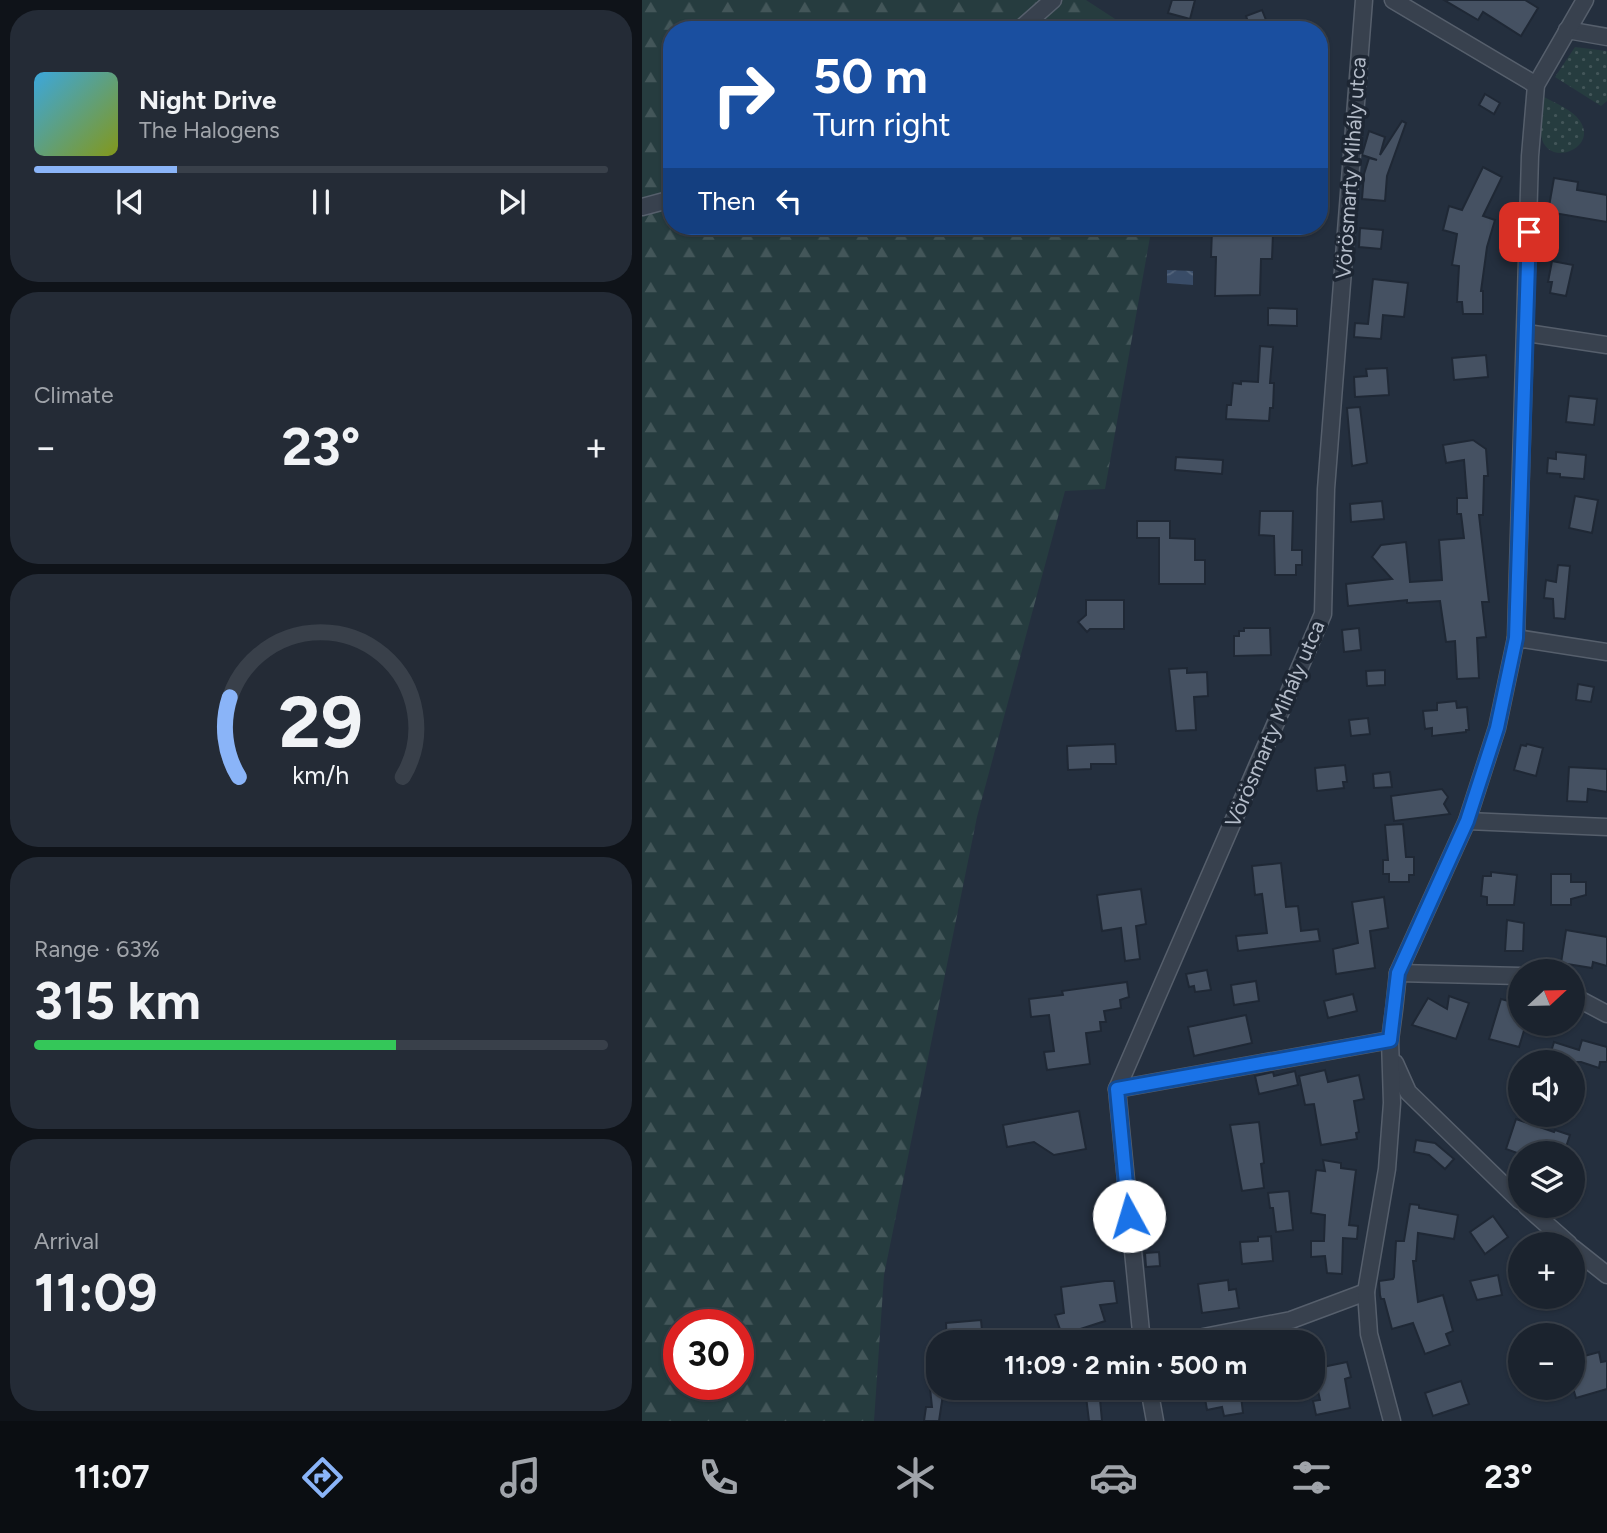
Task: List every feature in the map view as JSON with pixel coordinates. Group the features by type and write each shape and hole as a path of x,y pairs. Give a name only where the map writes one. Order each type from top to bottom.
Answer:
{"street":[{"path":"1029,21 1053,0"},
{"name":"Vörösmarty Mihály utca","path":"1141,1330 1117,1089 1323,614 1326,489 1364,0"},
{"path":"1393,0 1536,85"},
{"path":"1392,1421 1369,1334 1365,1292 1387,1169 1392,1102 1390,1040 1398,973 1467,821 1497,728 1516,638 1527,332 1530,156 1536,85 1585,0"},
{"path":"1567,30 1607,37"},
{"path":"642,207 663,201"},
{"path":"1527,332 1607,345"},
{"path":"1516,638 1607,652"},
{"path":"1467,821 1607,827"},
{"path":"1398,973 1508,976"},
{"path":"1585,1002 1607,1014"},
{"path":"1117,1089 1390,1040"},
{"path":"1392,1058 1408,1092 1508,1189"},
{"path":"1540,1218 1555,1232"},
{"path":"1585,1258 1607,1275"},
{"path":"1240,1330 1291,1320 1365,1292"},
{"path":"1151,1400 1155,1421"}],"green space":[{"path":"642,0 1086,0 1118,21 663,21 663,235 1150,235 1105,489 1065,491 977,817 884,1275 874,1421 642,1421"},
{"path":"1575,47 1607,51 1607,101 1601,106 1555,77"},
{"path":"1544,97 1568,110 1580,121 1584,131 1583,140 1570,151 1552,151 1545,145 1541,135"}],"water":[{"path":"1167,270 1193,271 1193,285 1167,283"}],"building":[{"path":"1172,0 1195,0 1190,19 1168,13"},
{"path":"1444,0 1525,0 1538,8 1521,36 1483,12 1478,20"},
{"path":"1262,10 1266,21 1248,21 1246,16"},
{"path":"1485,94 1500,103 1494,114 1479,105"},
{"path":"1402,121 1406,123 1387,176 1385,201 1362,199 1364,174 1369,158 1377,160 1362,155 1369,131 1385,137 1380,155"},
{"path":"1483,167 1502,177 1483,216 1495,220 1487,247 1481,291 1483,314 1463,314 1462,302 1457,302 1459,266 1452,265 1457,234 1443,230 1449,206 1462,210"},
{"path":"1554,178 1578,182 1577,190 1607,195 1607,222 1548,212"},
{"path":"1360,228 1383,230 1381,249 1359,247"},
{"path":"1212,235 1273,235 1272,259 1261,259 1260,295 1215,296 1216,257 1211,257"},
{"path":"1552,261 1573,265 1566,296 1550,293 1552,282 1548,282"},
{"path":"1373,279 1408,283 1404,317 1383,315 1381,339 1354,337 1355,323 1368,324"},
{"path":"1268,308 1297,309 1297,326 1268,325"},
{"path":"1260,346 1273,347 1270,383 1274,383 1273,408 1270,408 1269,421 1226,419 1227,405 1231,405 1233,383 1258,382"},
{"path":"1486,355 1488,377 1454,380 1452,358"},
{"path":"1387,368 1389,395 1355,397 1354,377 1367,376 1366,369"},
{"path":"1569,396 1597,399 1594,425 1566,422"},
{"path":"1360,407 1367,463 1352,466 1347,408"},
{"path":"1473,440 1486,449 1488,476 1484,476 1483,515 1479,515 1489,602 1482,602 1486,637 1477,638 1479,678 1457,679 1455,641 1446,642 1440,601 1407,603 1407,600 1348,606 1346,584 1392,579 1372,557 1381,545 1406,542 1410,582 1442,580 1439,540 1464,538 1461,514 1457,514 1457,498 1467,498 1464,460 1446,463 1443,445"},
{"path":"1556,452 1586,455 1584,479 1547,473 1548,458 1556,459"},
{"path":"1176,457 1223,460 1222,474 1175,470"},
{"path":"1575,496 1598,500 1592,533 1569,528"},
{"path":"1382,501 1384,519 1351,522 1350,504"},
{"path":"1260,511 1293,511 1292,550 1302,550 1302,565 1296,565 1296,575 1275,575 1274,536 1259,535"},
{"path":"1137,521 1170,521 1170,538 1195,539 1195,560 1205,560 1205,584 1159,584 1159,538 1137,538"},
{"path":"1558,565 1570,566 1565,619 1554,618 1553,599 1544,598 1546,580 1556,582"},
{"path":"1086,600 1124,600 1124,629 1090,629 1087,632 1078,622 1086,615"},
{"path":"1244,628 1270,628 1271,655 1234,656 1234,636 1239,636 1239,631 1244,631"},
{"path":"1359,628 1361,650 1344,652 1342,630"},
{"path":"1187,668 1187,673 1207,672 1208,696 1194,697 1196,730 1176,731 1169,669"},
{"path":"1385,670 1385,685 1367,686 1366,671"},
{"path":"1578,684 1594,687 1591,702 1576,700"},
{"path":"1456,701 1457,708 1467,707 1469,730 1432,736 1432,728 1425,729 1423,711 1437,710 1437,703"},
{"path":"1368,718 1370,734 1351,736 1349,720"},
{"path":"1115,744 1116,764 1091,764 1091,769 1068,770 1067,746"},
{"path":"1521,745 1543,748 1536,776 1514,770"},
{"path":"1345,765 1347,782 1343,782 1344,788 1317,791 1315,768"},
{"path":"1569,767 1607,769 1607,792 1588,789 1587,802 1567,801"},
{"path":"1390,772 1392,787 1374,788 1373,774"},
{"path":"1442,789 1448,797 1444,804 1450,814 1394,821 1391,796"},
{"path":"1403,824 1406,857 1414,857 1414,875 1409,875 1409,882 1389,882 1389,874 1383,874 1383,860 1388,860 1385,825"},
{"path":"1281,863 1286,907 1298,906 1301,931 1318,929 1320,941 1238,951 1236,936 1267,933 1262,894 1255,895 1252,866"},
{"path":"1491,872 1517,875 1514,905 1487,905 1487,897 1481,896 1483,876 1491,876"},
{"path":"1551,874 1571,874 1571,882 1586,882 1586,895 1571,899 1571,905 1551,905"},
{"path":"1141,889 1146,924 1136,926 1140,959 1125,961 1121,928 1102,931 1097,895"},
{"path":"1384,897 1388,928 1370,931 1375,968 1336,974 1333,949 1358,943 1352,902"},
{"path":"1507,920 1524,923 1523,951 1505,951"},
{"path":"1566,930 1607,937 1607,966 1593,962 1592,968 1585,967 1585,959 1562,959"},
{"path":"1207,970 1211,990 1195,992 1194,986 1189,987 1186,974"},
{"path":"1256,981 1259,1001 1234,1005 1231,985"},
{"path":"1127,982 1129,997 1120,1000 1121,1008 1104,1011 1106,1022 1100,1022 1101,1031 1086,1033 1090,1064 1047,1070 1044,1052 1054,1051 1049,1015 1031,1017 1029,999 1063,995 1062,991"},
{"path":"1353,994 1357,1011 1328,1018 1324,1001"},
{"path":"1449,996 1469,1003 1456,1039 1412,1025 1428,998 1447,1009"},
{"path":"1501,999 1508,1001 1508,1036 1522,1036 1519,1047 1489,1039"},
{"path":"1246,1015 1252,1043 1194,1056 1188,1027"},
{"path":"1582,1040 1607,1047 1607,1062 1600,1062 1599,1068 1585,1063 1585,1050 1579,1050"},
{"path":"1554,1042 1579,1050 1552,1050"},
{"path":"1325,1070 1328,1082 1359,1075 1364,1099 1354,1101 1359,1132 1356,1133 1357,1139 1321,1145 1314,1104 1305,1105 1299,1076"},
{"path":"1295,1071 1298,1085 1259,1094 1255,1076 1273,1072 1274,1076"},
{"path":"1079,1111 1086,1149 1054,1155 1034,1142 1007,1147 1003,1125"},
{"path":"1259,1122 1264,1188 1242,1191 1230,1125"},
{"path":"1513,1127 1539,1127 1570,1135 1568,1141 1509,1141"},
{"path":"1416,1140 1435,1143 1454,1159 1445,1169 1429,1155 1414,1152"},
{"path":"1323,1160 1341,1163 1341,1168 1356,1170 1349,1225 1358,1226 1357,1239 1343,1238 1342,1274 1327,1273 1325,1256 1311,1257 1311,1241 1324,1241 1325,1215 1311,1213 1316,1170 1325,1171"},
{"path":"1289,1191 1293,1230 1276,1232 1268,1193"},
{"path":"1410,1204 1458,1215 1454,1239 1418,1233 1416,1261 1413,1261 1418,1302 1443,1295 1453,1331 1446,1334 1450,1345 1425,1354 1413,1323 1392,1329 1384,1299 1381,1299 1380,1295 1379,1281 1394,1277 1396,1241 1404,1241"},
{"path":"1493,1216 1508,1237 1485,1254 1470,1232"},
{"path":"1271,1236 1273,1261 1242,1264 1240,1242 1258,1241 1258,1237"},
{"path":"1159,1252 1160,1266 1146,1267 1145,1253"},
{"path":"1498,1275 1502,1295 1477,1300 1470,1281"},
{"path":"1228,1280 1229,1290 1236,1289 1239,1308 1202,1313 1198,1284"},
{"path":"1114,1281 1117,1303 1100,1305 1105,1321 1077,1330 1060,1330 1055,1315 1064,1313 1061,1287"},
{"path":"981,1320 982,1330 946,1330 946,1323"},
{"path":"1599,1352 1601,1362 1607,1361 1607,1389 1585,1395 1585,1356"},
{"path":"1347,1362 1351,1377 1345,1379 1350,1408 1316,1415 1313,1401 1325,1400 1325,1367"},
{"path":"1461,1381 1469,1404 1433,1416 1425,1393"},
{"path":"931,1400 942,1400 939,1421 924,1421 926,1407 932,1407"},
{"path":"1086,1400 1100,1400 1102,1421 1089,1421"},
{"path":"1205,1400 1241,1400 1243,1413 1224,1416 1222,1407 1207,1410"}],"route":[{"path":"1129,1216 1117,1089 1390,1040 1398,973 1467,821 1497,728 1516,638 1529,232"}]}
